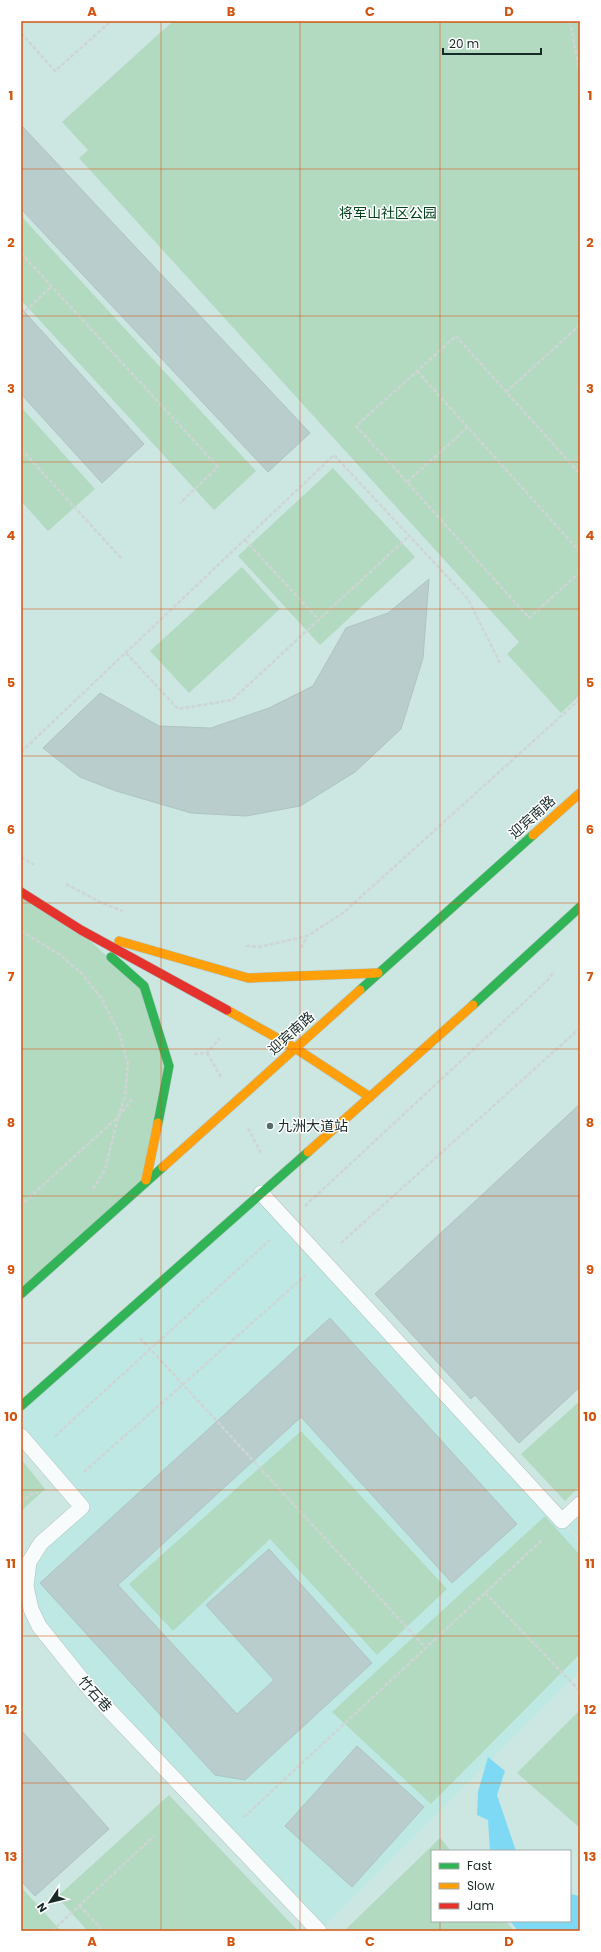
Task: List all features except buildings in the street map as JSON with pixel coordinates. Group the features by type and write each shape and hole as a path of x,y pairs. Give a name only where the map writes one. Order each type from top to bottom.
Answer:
{"main road":[{"name":"迎宾南路","path":"21,1294 146,1180 580,793"},
{"path":"21,892 80,930 295,1048 370,1097"},
{"path":"21,1406 370,1097 580,907"},
{"path":"80,930 248,978 378,973"},
{"path":"80,930 144,986 170,1066 146,1180"}],"lane":[{"path":"261,1193 562,1521 580,1504"},
{"name":"竹石巷","path":"21,1436 82,1507 41,1543 29,1562 26,1586 31,1609 39,1626 92,1692 319,1931"}],"path":[{"path":"21,33 55,71 111,21"},
{"path":"570,21 580,75"},
{"path":"21,252 218,467 180,503"},
{"path":"21,315 52,286"},
{"path":"506,392 580,325"},
{"path":"580,474 456,336 356,426 529,618 580,572"},
{"path":"417,371 580,552"},
{"path":"407,482 468,427"},
{"path":"21,449 122,559"},
{"path":"21,752 334,455 468,599 500,663"},
{"path":"126,653 178,709 232,700 409,536"},
{"path":"245,540 319,620"},
{"path":"245,946 259,947 307,936 343,913 580,699"},
{"path":"21,857 35,866"},
{"path":"62,882 102,903 124,912"},
{"path":"21,930 59,954 81,972 102,999 120,1036 128,1064 125,1096 118,1117 105,1170 91,1193"},
{"path":"207,1053 275,1181"},
{"path":"21,1205 118,1117"},
{"path":"121,1317 426,1648"},
{"path":"226,1834 562,1521"},
{"path":"485,1593 580,1691"},
{"path":"52,1931 154,1836"},
{"path":"79,1905 103,1931"}],"shaded area":[{"path":"262,1194 580,1543 580,1671 322,1929 40,1625 30,1563 84,1507 21,1433 21,1408"},
{"path":"580,1510 580,1539 566,1523"}],"green space":[{"name":"将军山社区公园","path":"173,21 580,21 580,695 561,713 507,654 519,642 79,158 88,150 62,122"},
{"path":"21,216 256,471 214,510 21,300"},
{"path":"21,407 95,489 48,531 21,501"},
{"path":"333,468 415,557 320,645 238,556"},
{"path":"242,567 280,609 189,693 150,651"},
{"path":"21,894 79,931 141,987 168,1066 143,1180 21,1291"},
{"path":"580,1401 580,1486 565,1501 521,1454"},
{"path":"301,1431 447,1589 377,1655 270,1539 173,1631 129,1584"},
{"path":"21,1459 45,1489 21,1511"},
{"path":"545,1516 580,1555 580,1654 431,1804 332,1712"},
{"path":"580,1710 580,1828 517,1773"},
{"path":"169,1795 298,1931 88,1931 57,1897"},
{"path":"440,1838 450,1850 431,1850 431,1922 507,1922 514,1931 344,1931"},
{"path":"21,1887 61,1931 21,1931"}],"water":[{"path":"488,1757 505,1771 497,1795 516,1850 490,1850 488,1820 477,1815 478,1792"},
{"path":"571,1894 580,1896 580,1931 518,1931 511,1922 571,1922"}],"traffic: fast":[{"path":"360,990 533,835"},
{"path":"473,1005 580,907"},
{"path":"111,957 144,986 169,1066 158,1123"},
{"path":"21,1406 308,1152"},
{"path":"21,1294 163,1167"}],"traffic: slow":[{"path":"533,835 580,793"},
{"path":"119,941 248,978 378,973"},
{"path":"163,1167 360,990"},
{"path":"308,1152 473,1005"},
{"path":"227,1010 295,1048 370,1097"},
{"path":"146,1180 158,1123"}],"traffic: jam":[{"path":"21,892 81,930 227,1010"}],"place":[{"name":"九洲大道站","path":"270,1126"}]}
